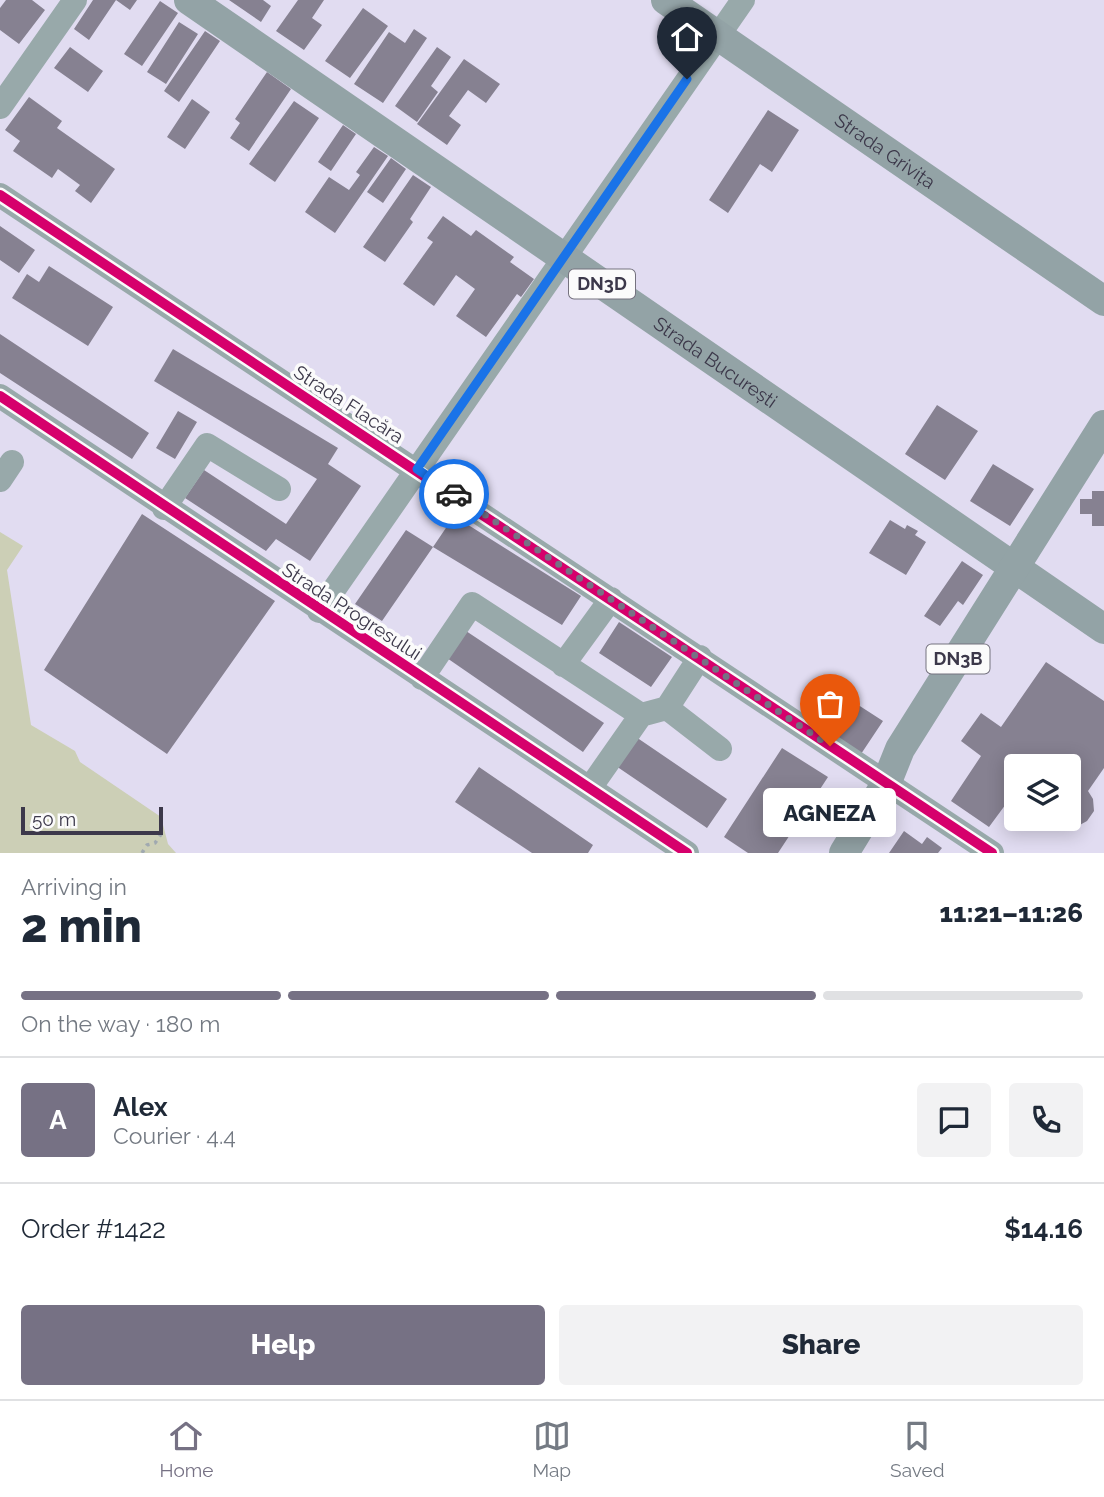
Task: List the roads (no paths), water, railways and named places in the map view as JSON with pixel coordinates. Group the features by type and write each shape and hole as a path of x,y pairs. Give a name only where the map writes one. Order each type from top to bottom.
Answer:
{"main road":[{"name":"Strada București","path":"189,0 1104,629"},
{"name":"Strada Grivița","path":"666,0 1104,301"},
{"name":"DN3B","path":"822,853 880,780 1104,425"},
{"name":"DN3B","path":"844,853 880,780"}],"street":[{"path":"0,107 75,0"},
{"path":"320,611 562,257 743,0"},
{"name":"Strada Flacăra","path":"0,195 417,469 992,853"},
{"name":"Strada Progresului","path":"0,396 164,508 687,853"},
{"path":"164,508 207,444 279,489"},
{"path":"563,665 611,599"},
{"path":"422,678 472,604 641,715"},
{"path":"590,788 641,715 667,708 700,657"},
{"path":"667,708 720,749"}],"place":[{"name":"AGNEZA","path":"830,746"}]}
